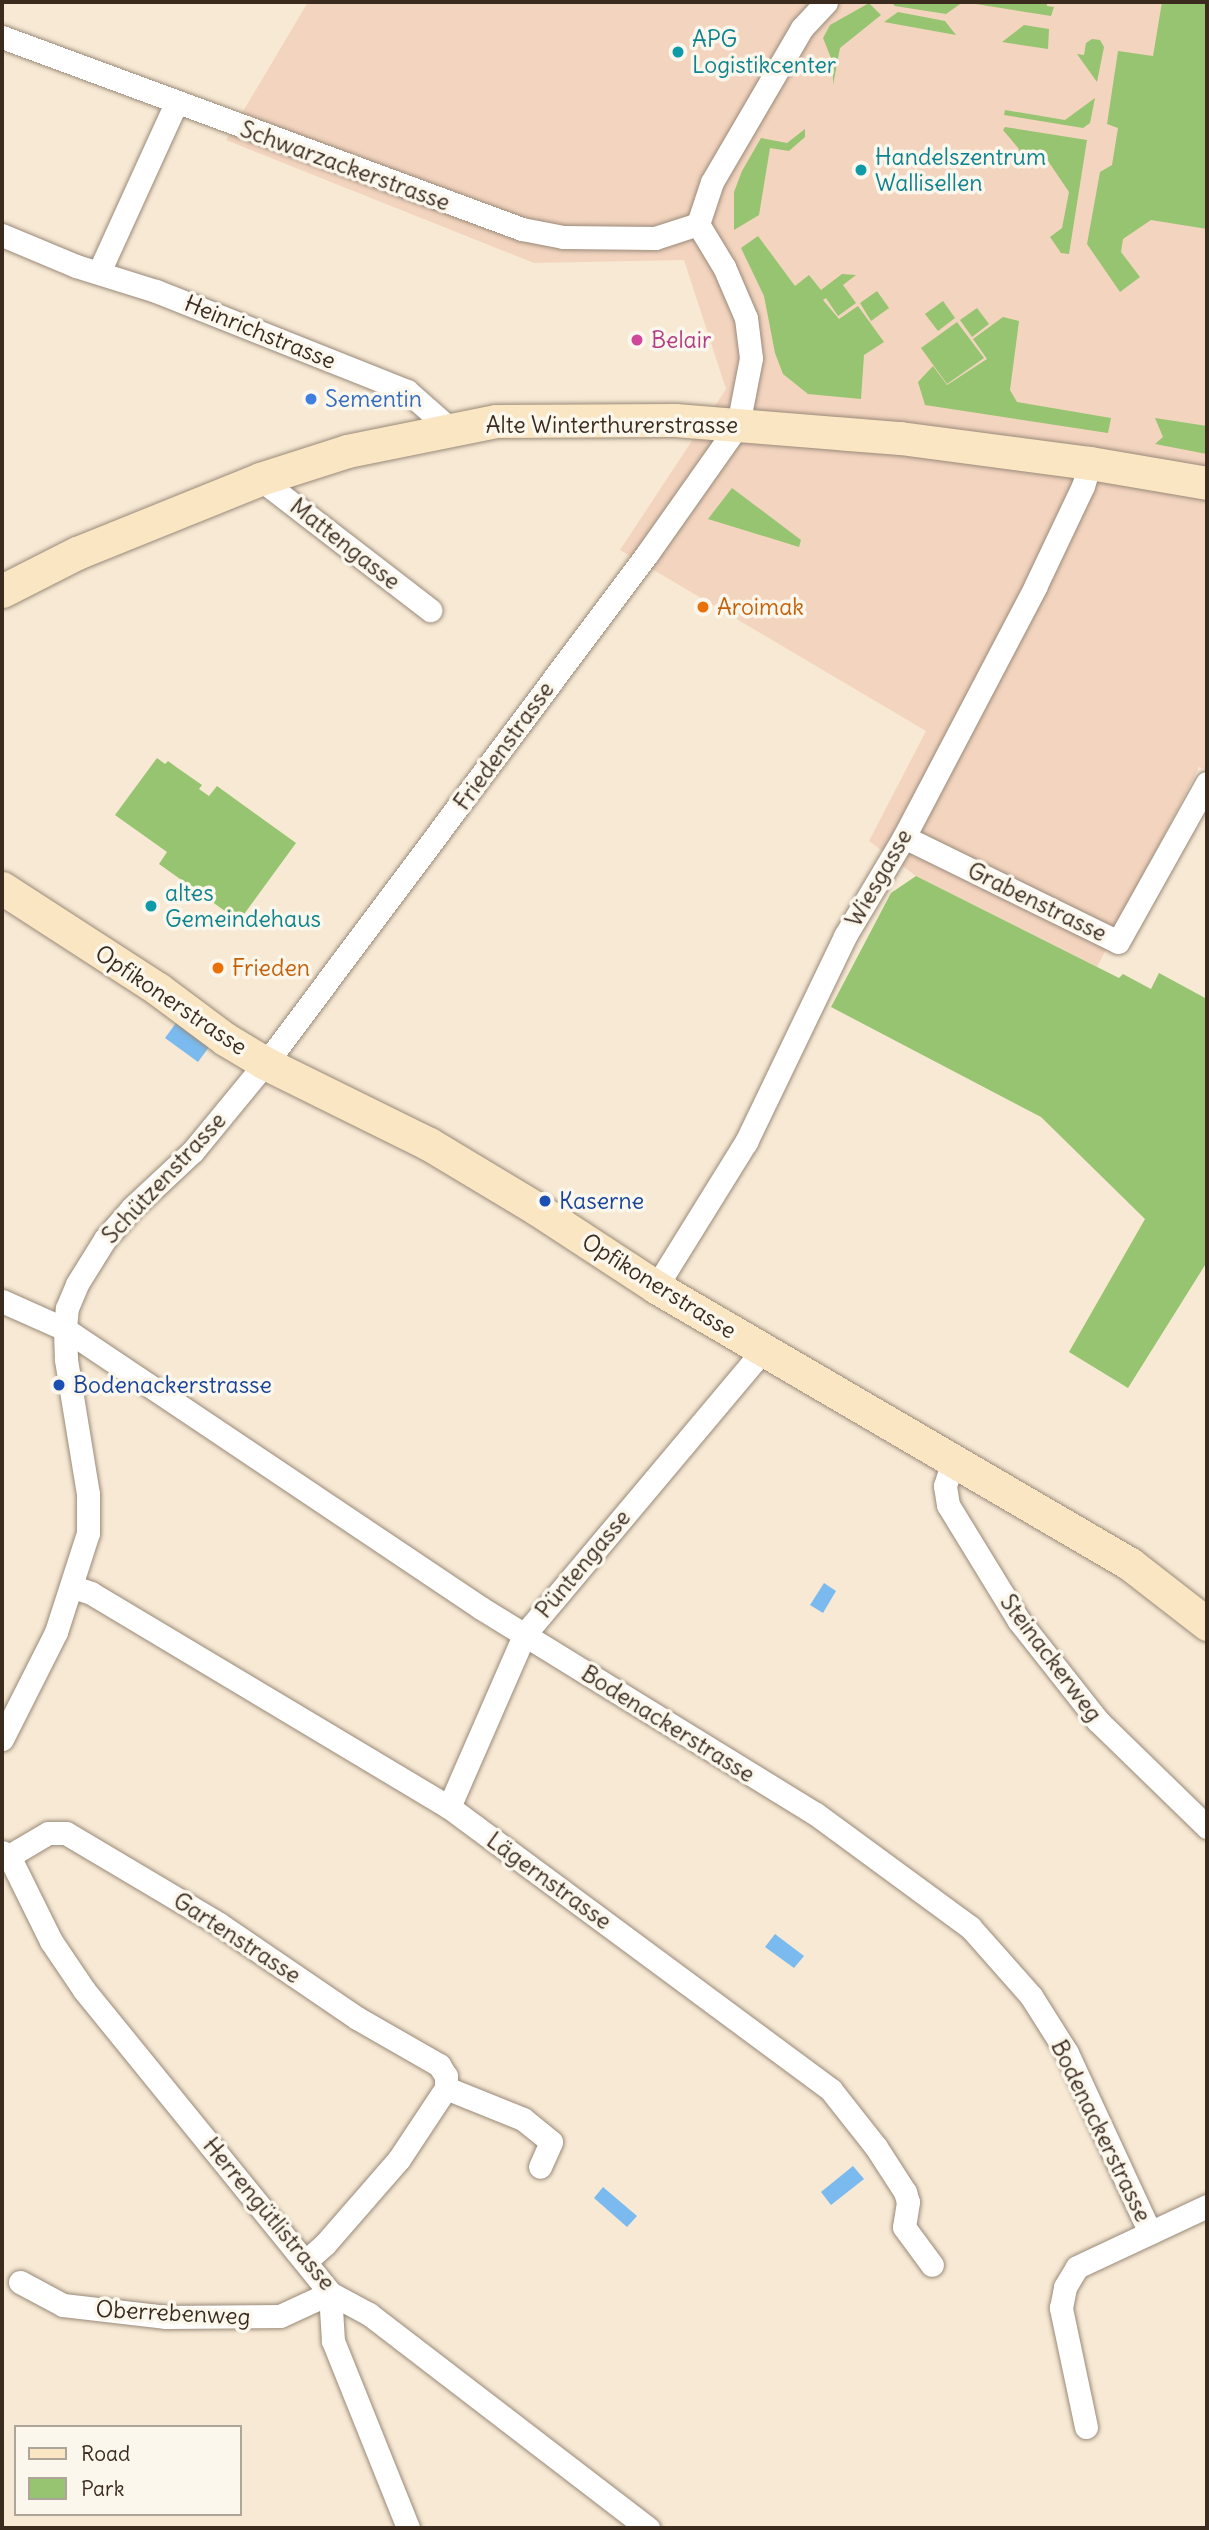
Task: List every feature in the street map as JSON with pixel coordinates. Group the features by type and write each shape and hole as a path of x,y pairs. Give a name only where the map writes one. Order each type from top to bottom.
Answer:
{"street":[{"path":"738,425 751,358 746,318 724,267 698,224 712,182 802,28 826,2"},
{"name":"Schwarzackerstrasse","path":"2,37 414,192 540,234 654,238 698,224"},
{"path":"99,272 176,103"},
{"name":"Heinrichstrasse","path":"2,235 76,266 156,290 407,391 449,428"},
{"name":"Alte Winterthurerstrasse","path":"2,591 77,553 260,479 347,451 449,428 508,421 667,420 941,442 1207,483"},
{"name":"Friedenstrasse","path":"265,1063 461,805 738,425"},
{"name":"Wiesgasse","path":"656,1287 746,1142 845,936 904,837 1035,587 1083,486 1090,463"},
{"name":"Mattengasse","path":"260,479 430,610"},
{"name":"Grabenstrasse","path":"904,837 1118,942 1207,783"},
{"name":"Opfikonerstrasse","path":"2,888 149,983 225,1039 265,1063 429,1144 537,1209 656,1287 1130,1564 1207,1624"},
{"name":"Schützenstrasse","path":"2,1739 56,1632 73,1587 88,1533 88,1494 66,1359 67,1308 77,1284 105,1239 132,1208 194,1151 265,1063"},
{"name":"Bodenackerstrasse","path":"2,1301 65,1329 524,1635 816,1814 970,1927 1031,1996 1068,2053 1150,2233"},
{"name":"Püntengasse","path":"449,1807 524,1635 753,1362 760,1349"},
{"name":"Steinackerweg","path":"953,1461 945,1486 948,1505 1019,1621 1098,1721 1207,1827"},
{"name":"Lägernstrasse","path":"73,1587 91,1593 449,1807 831,2090 876,2147 905,2192 908,2202 904,2227 932,2265"},
{"name":"Gartenstrasse","path":"5,1854 48,1833 66,1833 88,1843 219,1924 356,2018 439,2065 446,2076 446,2088"},
{"name":"Herrengütlistrasse","path":"5,1854 51,1941 84,1990 330,2293 369,2314 648,2528"},
{"path":"306,2261 325,2244 399,2159 446,2088 523,2119 551,2142 540,2167"},
{"path":"1086,2427 1061,2308 1065,2287 1077,2267 1207,2206"},
{"name":"Oberrebenweg","path":"20,2282 63,2305 166,2317 280,2316 330,2293"},
{"path":"330,2293 333,2341 408,2528"}],"shaded area":[{"path":"308,2 1207,2 1207,770 1199,767 1097,967 916,876 869,841 926,731 620,550 726,389 684,260 534,263 226,140"}],"green space":[{"path":"891,2 963,2 946,14 895,6"},
{"path":"963,2 1047,2 1047,6 1054,7 1051,16"},
{"path":"1162,2 1207,2 1207,229 1151,220 1123,239 1121,252 1140,277 1120,292 1087,244 1100,172 1112,165 1118,128 1107,124 1118,51 1153,56"},
{"path":"869,3 881,15 840,48 833,85 833,63 823,38 830,25"},
{"path":"898,12 945,21 956,35 884,22"},
{"path":"1024,25 1049,29 1048,49 1002,42"},
{"path":"1092,39 1100,40 1104,47 1097,82 1077,54 1084,55 1086,43"},
{"path":"1095,98 1090,123 1083,128 1004,115 1005,110 1065,120"},
{"path":"1005,127 1087,140 1069,254 1061,253 1050,237 1062,228 1069,192 1048,161 1018,156 1019,149 1003,130"},
{"path":"805,129 805,137 789,151 770,148 759,215 734,230 734,192 742,171 761,138 787,143"},
{"path":"758,236 795,286 809,275 821,290 842,274 856,275 843,285 856,303 838,316 826,298 823,300 839,319 858,306 884,342 864,355 861,399 808,394 783,374 775,353 764,296 741,248"},
{"path":"877,291 889,308 871,321 860,303"},
{"path":"943,301 955,318 938,331 925,314"},
{"path":"977,308 989,324 972,337 960,320"},
{"path":"1003,317 1019,321 1010,390 1017,402 1111,418 1108,433 925,405 918,382 933,366 947,385 987,359 973,339"},
{"path":"957,322 984,358 947,384 921,348"},
{"path":"1155,418 1207,426 1207,454 1155,444 1163,437"},
{"path":"732,488 801,540 799,547 708,519"},
{"path":"157,758 165,764 168,761 202,785 199,789 209,796 217,786 296,843 239,921 159,864 167,852 115,815"},
{"path":"916,876 1119,978 1123,974 1151,989 1159,973 1207,999 1207,1262 1128,1388 1069,1352 1145,1219 1041,1117 831,1007 891,893"}],"water":[{"path":"176,1023 209,1047 198,1062 165,1038"},
{"path":"824,1583 836,1591 823,1613 810,1605"},
{"path":"775,1934 804,1956 794,1968 765,1947"},
{"path":"853,2166 864,2179 831,2205 821,2192"},
{"path":"603,2187 637,2216 627,2227 594,2198"}],"place":[{"name":"APG Logistikcenter","path":"678,52"},
{"name":"Handelszentrum Wallisellen","path":"861,170"},
{"name":"Belair","path":"637,340"},
{"name":"Sementin","path":"311,399"},
{"name":"Aroimak","path":"703,607"},
{"name":"altes Gemeindehaus","path":"151,906"},
{"name":"Frieden","path":"218,968"},
{"name":"Kaserne","path":"545,1201"},
{"name":"Bodenackerstrasse","path":"59,1385"}]}
